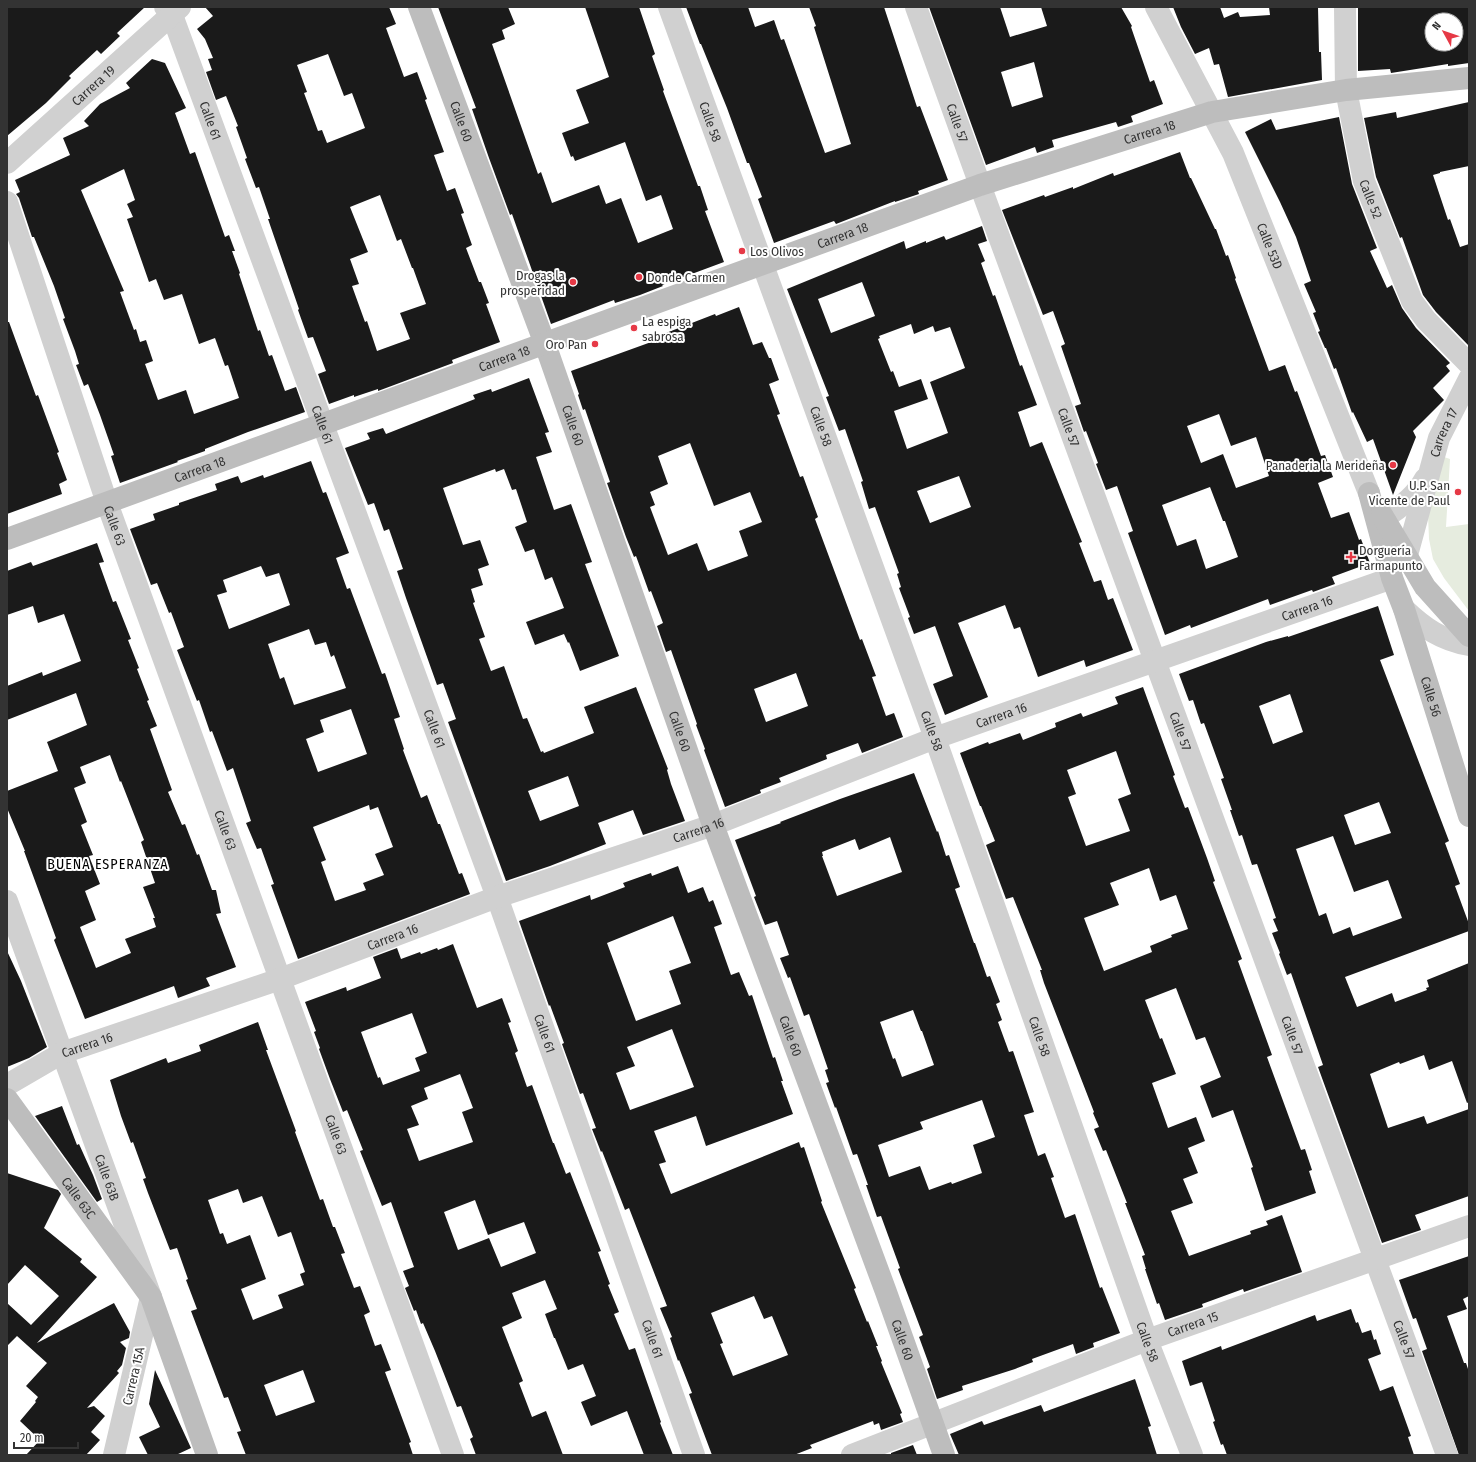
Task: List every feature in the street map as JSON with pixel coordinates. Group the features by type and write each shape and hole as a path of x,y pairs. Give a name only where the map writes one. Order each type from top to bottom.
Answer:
{"street":[{"name":"Calle 60","path":"418,7 545,344 713,825 886,1292 944,1455"},
{"name":"Calle 58","path":"669,7 935,738 1147,1340 1192,1455"},
{"name":"Calle 57","path":"916,7 1447,1455"},
{"name":"Calle 53D","path":"1156,7 1233,153 1369,493 1392,578"},
{"name":"Calle 52","path":"1345,7 1346,90 1364,180 1412,301 1426,320 1469,364"},
{"name":"Carrera 19","path":"7,163 172,10"},
{"name":"Calle 61","path":"172,10 322,425 497,897 694,1455"},
{"name":"Carrera 18","path":"7,539 980,185 1212,112 1346,90 1469,78"},
{"name":"Calle 63","path":"7,202 107,503 453,1455"},
{"name":"Carrera 17","path":"1407,555 1439,438 1469,379"},
{"name":"Carrera 17","path":"1384,518 1399,508 1412,496 1424,482 1432,466"},
{"name":"Calle 53D","path":"1369,493 1425,587 1469,636"},
{"name":"Carrera 16","path":"7,1085 62,1053 280,979 497,897 713,825 935,738 1392,578"},
{"name":"Calle 56","path":"1392,578 1404,609 1469,816"},
{"path":"1404,609 1419,624 1437,635 1457,643 1469,645"},
{"name":"Calle 63B","path":"7,901 207,1455"},
{"name":"Calle 63C","path":"7,1099 151,1297"},
{"name":"Carrera 15","path":"852,1455 1147,1340 1469,1226"},
{"name":"Carrera 15A","path":"114,1455 151,1297"}],"shaded area":[{"path":"1441,456 1450,459 1446,527 1469,524 1469,611 1444,578 1433,559 1429,539 1428,515"}],"building":[{"path":"7,7 145,7 117,33 120,36 101,54 97,50 69,76 71,78 46,103 7,136"},
{"path":"205,7 389,7 396,24 386,28 404,77 417,72 427,99 425,100 444,152 434,155 447,191 455,188 464,213 461,214 472,245 466,248 489,303 486,304 500,342 452,360 453,363 378,391 378,389 354,397 354,395 329,404 318,374 326,371 313,337 308,338 268,219 270,219 259,187 256,188 245,159 247,158 236,127 238,126 226,96 216,100 206,72 212,70 208,59 213,58 205,39 197,29 213,16","holes":["328,54 344,96 352,93 365,128 327,143 322,130 318,131 304,93 307,92 297,65","380,195 397,241 401,239 426,304 400,313 410,339 377,351 367,321 365,322 352,286 359,284 350,259 368,252 350,207"]},
{"path":"438,7 508,7 515,24 502,30 505,39 492,44 538,174 541,172 552,203 599,185 606,204 621,198 638,243 673,229 661,195 646,201 625,142 575,161 573,156 571,157 562,133 589,123 576,90 609,77 585,7 639,7 655,54 652,56 664,90 663,91 698,186 700,186 708,210 705,211 724,262 662,285 663,286 640,295 615,303 614,300 551,324 512,214 510,215 489,158 472,109 476,108"},
{"path":"686,7 748,7 755,27 774,20 781,40 784,39 825,153 851,144 809,7 884,7 917,107 920,106 948,180 918,191 919,194 895,201 836,224 834,221 774,243 758,199 762,197 749,163 747,163 727,108"},
{"path":"929,7 1000,7 1010,37 1047,26 1041,7 1121,7 1132,26 1131,27 1150,82 1154,80 1163,104 1131,116 1133,122 1118,127 1116,122 1052,140 1054,147 1037,153 1035,147 986,165","holes":["1034,62 1043,97 1012,107 1001,72"]},
{"path":"1173,7 1220,7 1224,18 1238,12 1240,17 1270,15 1269,7 1318,7 1319,52 1321,52 1322,80 1228,97 1219,64 1214,65 1209,48 1195,54 1181,27"},
{"path":"1358,7 1469,7 1469,63 1448,66 1448,64 1391,73 1390,69 1358,71"},
{"path":"152,59 165,63 186,108 175,113 190,154 195,152 225,237 229,235 235,251 232,251 258,331 260,330 269,356 272,355 285,391 296,387 305,412 248,432 205,449 205,451 177,461 178,462 120,483 111,456 114,455 100,415 88,384 84,386 76,365 79,364 63,319 65,318 54,286 34,237 32,237 19,198 16,194 20,192 15,180 70,155 63,138 89,126 84,121 100,104 130,88 126,83","holes":["124,169 135,200 127,204 133,217 127,219 149,282 156,279 164,300 182,294 199,344 215,338 225,366 228,365 239,398 194,414 186,390 158,400 145,364 153,361 146,340 140,342 136,329 134,330 120,292 124,291 81,190"]},
{"path":"1469,102 1469,166 1440,172 1433,175 1448,220 1450,219 1460,247 1469,244 1469,346 1436,312 1423,295 1402,237 1400,238 1376,177 1364,118 1396,112 1397,118"},
{"path":"1339,117 1352,184 1377,248 1370,251 1387,288 1392,285 1402,308 1416,328 1450,363 1446,366 1450,371 1433,388 1444,400 1413,431 1416,437 1393,495 1373,439 1367,442 1353,412 1352,413 1336,368 1334,369 1318,332 1320,331 1313,313 1316,312 1304,284 1311,281 1296,237 1245,132 1271,119 1276,130"},
{"path":"1180,152 1190,178 1216,229 1226,256 1228,255 1236,278 1235,279 1269,371 1285,365 1295,392 1297,391 1321,456 1325,455 1333,477 1318,483 1331,518 1349,512 1359,540 1361,539 1370,563 1332,577 1335,584 1313,592 1312,590 1270,605 1268,599 1191,628 1190,625 1165,635 1128,533 1133,531 1117,486 1106,490 1096,464 1098,463 1086,431 1084,432 1075,406 1081,404 1061,346 1065,344 1053,311 1043,315 1002,210 1044,195 1045,197 1073,187 1073,189 1113,173 1114,176","holes":["1219,414 1231,446 1256,437 1269,476 1236,488 1223,454 1201,463 1187,426","1210,487 1223,521 1225,521 1238,557 1206,569 1196,539 1177,546 1162,505"]},
{"path":"982,226 987,241 978,244 985,261 981,263 993,296 995,295 1020,366 1022,365 1037,405 1018,412 1030,447 1042,442 1082,542 1079,543 1094,582 1101,580 1108,600 1113,598 1133,650 1086,667 1084,660 1038,677 1020,627 1014,629 1005,605 958,623 988,697 945,715 933,684 953,676 935,626 914,634 908,618 910,617 899,588 901,587 897,574 899,573 875,507 869,509 861,482 863,481 845,429 839,431 826,397 829,396 787,289 904,241 906,249 944,236 946,240","holes":["862,282 875,316 831,333 818,299","911,324 914,334 933,326 935,332 950,327 965,368 930,382 948,433 907,449 894,411 928,399 921,379 899,387 893,371 891,372 878,339 880,338 879,336","959,476 971,507 930,523 917,491"]},
{"path":"739,307 753,345 762,342 769,358 771,358 779,380 769,384 780,414 777,415 800,477 803,476 818,517 815,519 860,640 862,639 876,676 872,677 886,716 894,713 903,737 862,753 858,743 826,755 827,759 779,778 781,782 760,790 761,793 725,807 704,750 705,749 696,725 697,724 671,650 666,652 657,626 663,623 651,591 649,592 636,556 634,557 626,537 607,483 610,482 585,409 583,410 571,371 654,341 653,338 715,314 716,316","holes":["690,443 714,506 750,492 762,522 739,531 748,556 708,571 697,543 668,555 650,507 655,505 650,492 668,484 658,456","796,673 808,706 766,722 754,689"]},
{"path":"7,322 9,322 36,396 38,395 59,452 57,453 67,480 59,484 62,494 7,514"},
{"path":"529,378 549,432 545,433 552,452 536,457 554,510 571,504 592,562 585,564 619,656 580,671 569,642 568,643 564,634 535,645 526,622 564,608 552,577 545,580 534,549 525,552 515,527 527,522 516,489 512,490 504,469 496,472 495,469 443,488 463,545 480,540 489,565 478,569 483,585 471,589 475,602 473,603 485,637 479,639 491,671 504,666 523,719 527,718 541,752 543,751 544,753 594,733 584,707 636,687 668,769 671,784 685,821 643,835 633,810 598,823 606,844 550,866 506,881 448,722 456,719 443,683 437,685 397,571 403,569 389,529 384,531 374,503 368,505 345,448 370,439 367,433 383,428 386,434 475,399 473,395 491,389 492,392","holes":["568,776 579,806 540,821 528,791"]},
{"path":"311,461 323,493 326,492 349,553 336,558 347,589 350,588 382,674 385,673 400,717 394,719 404,749 403,750 421,798 427,795 459,874 462,873 470,894 298,959 271,885 274,884 261,848 257,849 246,823 251,821 233,768 227,771 212,731 210,732 199,700 197,701 177,650 184,647 171,612 169,613 157,583 151,585 130,529 155,520 153,514 217,490 215,484 238,476 241,483 263,475 264,478","holes":["261,566 266,577 279,573 290,605 229,629 217,595 227,592 223,580","309,629 315,645 326,642 331,657 334,655 346,688 294,705 284,677 280,679 268,644","351,709 367,754 318,772 306,739 324,732 320,720","369,805 370,810 378,807 393,847 375,854 384,875 363,883 366,890 335,901 321,862 326,860 313,827"]},
{"path":"97,543 104,562 99,563 113,602 116,601 131,639 128,640 149,700 147,701 157,726 150,729 172,790 168,792 182,825 185,824 197,855 199,854 212,890 216,890 221,913 216,914 236,967 206,978 210,986 178,998 174,986 85,1019 54,940 56,938 25,851 7,808 7,791 58,771 47,742 87,725 76,693 7,720 7,686 42,672 43,676 81,661 64,614 38,623 33,606 7,615 7,571 31,562 33,566","holes":["110,755 120,782 121,781 144,840 141,842 155,883 143,887 155,918 153,918 156,927 125,939 131,953 96,968 80,927 96,920 85,891 100,884 89,856 93,855 81,825 87,822 74,788 86,783 80,767"]},
{"path":"1378,606 1394,655 1380,660 1449,841 1445,843 1460,884 1455,886 1469,924 1469,931 1345,977 1357,1007 1392,993 1395,1002 1427,990 1426,988 1429,987 1427,980 1469,963 1469,1102 1467,1103 1452,1061 1429,1070 1424,1055 1400,1064 1399,1062 1370,1074 1388,1128 1424,1116 1427,1124 1469,1109 1469,1196 1415,1215 1421,1230 1382,1243 1318,1067 1323,1065 1291,973 1287,975 1272,933 1278,931 1273,919 1276,918 1257,864 1252,865 1242,835 1239,836 1221,779 1224,778 1204,723 1201,724 1193,700 1189,701 1179,674 1266,642 1288,637","holes":["1290,694 1303,732 1273,744 1259,706","1379,802 1391,833 1355,845 1344,815","1333,836 1354,892 1388,880 1402,918 1353,936 1350,927 1333,934 1326,913 1319,916 1296,849"]},
{"path":"1143,687 1175,775 1173,776 1185,808 1188,807 1215,881 1213,882 1242,959 1238,961 1272,1055 1267,1057 1301,1150 1305,1149 1312,1170 1309,1171 1316,1193 1265,1211 1251,1168 1253,1167 1233,1110 1212,1118 1200,1086 1221,1077 1205,1037 1196,1040 1176,988 1145,1000 1160,1039 1162,1038 1176,1074 1152,1083 1168,1128 1196,1117 1205,1141 1188,1148 1198,1173 1183,1179 1193,1203 1171,1211 1189,1256 1251,1234 1250,1231 1268,1225 1266,1221 1282,1215 1302,1272 1244,1292 1243,1289 1202,1304 1203,1307 1165,1320 1159,1303 1157,1304 1145,1269 1142,1256 1145,1255 1125,1203 1127,1203 1106,1150 1103,1151 1094,1129 1099,1127 1044,983 1040,970 1042,970 1013,897 1006,899 986,845 995,841 960,753 988,742 989,744 1020,733 1023,740 1056,727 1055,723 1081,713 1083,717 1118,704 1115,697","holes":["1116,751 1131,794 1118,799 1130,831 1086,846 1068,797 1076,794 1067,770","1149,868 1160,901 1176,895 1188,929 1171,935 1172,937 1150,946 1152,952 1104,971 1084,918 1119,905 1110,883"]},
{"path":"914,773 937,832 938,831 946,856 949,855 960,887 955,889 987,977 990,976 1000,1002 996,1004 1002,1020 998,1022 1009,1052 1013,1051 1034,1112 1024,1115 1038,1156 1045,1153 1054,1177 1051,1178 1065,1218 1075,1214 1100,1288 1102,1287 1120,1333 1093,1343 1094,1347 1076,1354 1073,1344 1032,1359 1033,1362 1015,1369 962,1386 963,1390 937,1399 927,1369 930,1367 919,1337 923,1335 898,1269 900,1268 881,1216 877,1217 857,1154 853,1155 826,1083 829,1082 825,1070 828,1069 809,1014 804,1016 790,977 788,978 780,958 789,955 777,921 765,925 735,840 840,799","holes":["890,837 902,872 837,896 822,856 822,852 855,839 859,850","913,1010 934,1065 902,1077 895,1058 893,1059 880,1022","982,1100 995,1137 973,1145 982,1173 952,1184 951,1182 929,1190 920,1166 889,1177 878,1145 923,1129 920,1122"]},
{"path":"678,866 688,893 703,887 709,902 713,900 722,924 714,927 731,975 739,972 749,996 752,995 773,1058 775,1057 783,1081 781,1081 793,1114 706,1146 696,1116 654,1131 666,1162 659,1164 671,1194 799,1142 801,1148 804,1147 822,1201 821,1202 856,1288 854,1289 867,1322 868,1321 878,1346 876,1346 882,1361 881,1362 902,1413 900,1414 903,1422 881,1430 879,1423 874,1425 873,1421 810,1445 812,1448 794,1455 712,1455 689,1394 692,1393 679,1360 678,1361 670,1338 672,1337 660,1308 667,1306 629,1208 625,1210 592,1129 596,1128 583,1093 580,1094 562,1044 564,1043 550,1005 549,1006 519,921 590,895 591,900 625,887 623,883 651,873 652,876","holes":["673,916 691,963 669,971 681,1004 636,1021 607,943","672,1029 694,1087 630,1110 616,1073 635,1066 627,1047","754,1296 764,1319 772,1316 788,1355 733,1376 720,1344 723,1343 711,1313"]},
{"path":"453,944 477,1008 502,998 511,1022 508,1023 518,1051 515,1053 527,1087 532,1085 566,1174 570,1172 601,1251 598,1252 610,1284 608,1285 619,1312 614,1314 629,1350 635,1348 661,1422 660,1423 673,1455 644,1455 627,1411 591,1426 581,1402 596,1396 583,1364 568,1370 545,1314 557,1309 545,1280 512,1293 522,1318 502,1327 523,1381 519,1383 532,1417 546,1411 563,1455 476,1455 470,1439 473,1437 461,1406 457,1407 423,1323 421,1324 416,1310 414,1311 405,1288 409,1286 403,1271 414,1267 391,1202 382,1206 360,1151 363,1150 347,1110 343,1112 330,1079 314,1032 316,1031 305,1002 346,987 347,991 381,978 373,957 397,948 401,959 420,952 421,954 437,948 438,950","holes":["412,1013 427,1053 415,1058 420,1071 383,1085 380,1077 378,1078 361,1032","460,1074 473,1108 462,1112 473,1142 419,1161 407,1129 419,1125 411,1106 428,1099 424,1088","475,1200 488,1235 524,1222 536,1253 501,1267 489,1238 458,1250 444,1212"]},
{"path":"7,951 21,981 47,1047 29,1058 7,1067"},
{"path":"258,1022 268,1050 266,1050 320,1200 323,1199 333,1227 335,1227 345,1253 341,1254 354,1288 360,1286 370,1312 364,1315 375,1346 381,1344 391,1370 385,1372 411,1442 409,1443 413,1455 246,1455 237,1432 241,1431 228,1397 224,1398 191,1311 197,1309 186,1280 188,1279 177,1248 170,1250 143,1179 146,1178 133,1142 131,1143 121,1116 110,1080 166,1058 168,1063 201,1051 199,1045","holes":["238,1189 243,1203 262,1196 278,1237 291,1232 305,1272 300,1274 304,1285 278,1295 283,1308 253,1320 241,1289 266,1279 250,1235 227,1244 223,1233 220,1234 208,1200","303,1370 315,1402 276,1416 264,1385"]},
{"path":"62,1106 77,1145 79,1144 102,1199 97,1202 35,1116"},
{"path":"7,1173 58,1190 61,1194 44,1228 82,1259 80,1262 97,1277 37,1343 114,1303 130,1332 129,1338 120,1342 126,1348 122,1365 117,1371 119,1373 87,1408 94,1406 105,1416 91,1432 100,1440 86,1455 26,1455 40,1440 20,1421 36,1402 35,1401 38,1397 26,1386 47,1363 17,1336 7,1346 7,1303 31,1325 59,1296 25,1265 7,1285"},
{"path":"1469,1256 1469,1296 1463,1299 1467,1309 1447,1316 1464,1363 1466,1363 1469,1372 1469,1455 1459,1455 1422,1351 1427,1349 1416,1318 1413,1319 1399,1280"},
{"path":"1351,1309 1356,1323 1358,1322 1362,1333 1371,1330 1374,1340 1376,1339 1381,1354 1368,1359 1380,1391 1393,1386 1411,1436 1408,1437 1414,1455 1227,1455 1223,1444 1221,1445 1213,1422 1215,1421 1202,1382 1190,1386 1182,1361 1221,1346 1222,1350 1315,1315 1317,1321"},
{"path":"155,1370 191,1448 176,1455 148,1455 139,1437 160,1427 149,1404"},
{"path":"1135,1379 1151,1426 1148,1427 1157,1455 959,1455 950,1434 982,1421 984,1425 1041,1405 1044,1412"},
{"path":"913,1445 917,1455 891,1455 891,1453"}],"place":[{"name":"Los Olivos","path":"742,251"},
{"name":"Donde Carmen","path":"639,277"},
{"name":"Drogas la prosperidad","path":"573,282"},
{"name":"La espiga sabrosa","path":"634,328"},
{"name":"Oro Pan","path":"595,344"},
{"name":"Panaderia la Merideña","path":"1393,465"},
{"name":"U.P. San Vicente de Paul","path":"1458,492"},
{"name":"Dorguería Farmapunto","path":"1351,557"}],"district":[{"name":"BUENA ESPERANZA","path":"108,864"}]}
